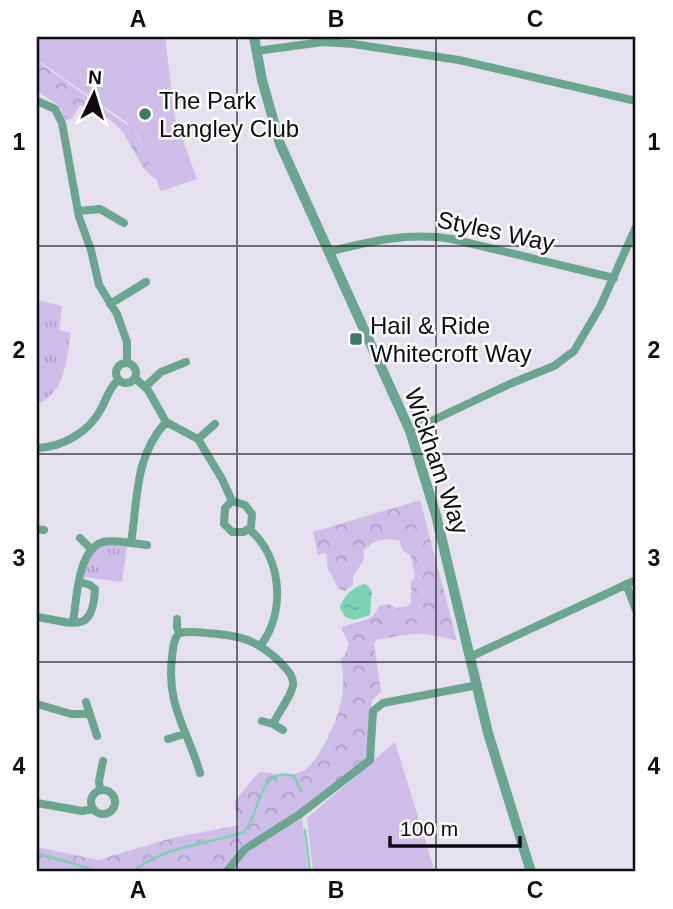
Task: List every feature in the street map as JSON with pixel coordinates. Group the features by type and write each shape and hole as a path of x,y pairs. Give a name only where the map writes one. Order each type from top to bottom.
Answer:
{"street":[{"name":"Wickham Way","path":"254,37 266,98 280,144 410,431 436,515 488,733 531,872"},
{"path":"256,51 323,42 354,44 459,60 636,101"},
{"path":"37,101 55,108 62,123 78,211 92,250 99,285 128,343 127,363"},
{"path":"78,211 100,209 124,223"},
{"path":"410,431 554,366 574,351 614,278 636,227"},
{"name":"Styles Way","path":"328,252 385,238 429,235 614,278"},
{"path":"110,304 146,282"},
{"path":"145,387 159,374 186,362"},
{"path":"118,380 117,369 122,364 127,363 135,368 135,378 145,387 166,422 198,439 232,501"},
{"path":"118,380 128,383 135,378"},
{"path":"37,448 62,443 86,428 99,412 110,388 118,380"},
{"path":"131,543 142,463 153,439 166,422"},
{"path":"198,439 215,424"},
{"path":"232,501 242,503 250,510 252,520 249,529 226,534 223,517 227,505 232,501"},
{"path":"249,529 265,548 278,597 274,623 261,645"},
{"path":"80,538 91,549"},
{"path":"73,622 85,559 91,549 106,541 147,545"},
{"path":"37,617 84,622 90,617 95,589 80,580"},
{"path":"471,656 636,580"},
{"path":"626,584 636,610"},
{"path":"177,619 179,633 175,640 170,680 184,734 200,773"},
{"path":"179,633 229,634 261,645 286,668 293,682 292,691 273,723"},
{"path":"226,872 245,849 300,814 370,760 373,711 383,703 478,685"},
{"path":"86,702 97,736"},
{"path":"37,704 71,714 90,714"},
{"path":"262,721 273,723 283,730"},
{"path":"168,739 184,734"},
{"path":"100,790 103,761"},
{"path":"37,803 82,811 93,809 105,813 114,806 111,793 100,790 94,793 91,800 93,809"}],"green space":[{"name":"The Park Langley Club","path":"37,37 165,37 175,118 197,179 161,191 138,136 126,122 39,61"},
{"path":"37,53 40,63 133,129 145,151 152,156 156,179 141,164 122,131 113,123 80,105 72,119 66,120 58,105 37,91"},
{"path":"37,300 62,306 59,330 71,333 66,364 59,384 47,399 37,404"},
{"path":"420,500 457,641 417,634 377,640 374,643 381,692 372,700 367,760 297,812 244,846 219,872 37,872 37,847 98,860 172,838 239,825 234,802 259,772 293,774 309,767 326,742 340,706 343,682 340,658 344,657 349,644 341,628 367,619 379,606 408,606 411,602 411,582 415,578 411,556 402,550 400,541 390,539 371,544 363,551 364,560 353,576 353,585 345,591 341,590 328,570 326,553 318,555 313,532"},
{"path":"108,544 127,546 122,582 84,577 91,556"},
{"path":"395,742 435,872 313,872 307,818"},
{"path":"302,817 308,872 229,872 248,851"}],"water":[{"path":"366,584 372,591 370,615 355,620 345,617 340,608 343,600 353,589"}],"waterway":[{"path":"133,872 158,856 244,832 250,824 266,784 273,778 282,775 294,776 301,791"},
{"path":"305,830 310,872"},
{"path":"37,853 101,872"}],"place":[{"name":"The Park Langley Club","path":"145,114"},
{"name":"Hail & Ride Whitecroft Way","path":"356,339"}]}
